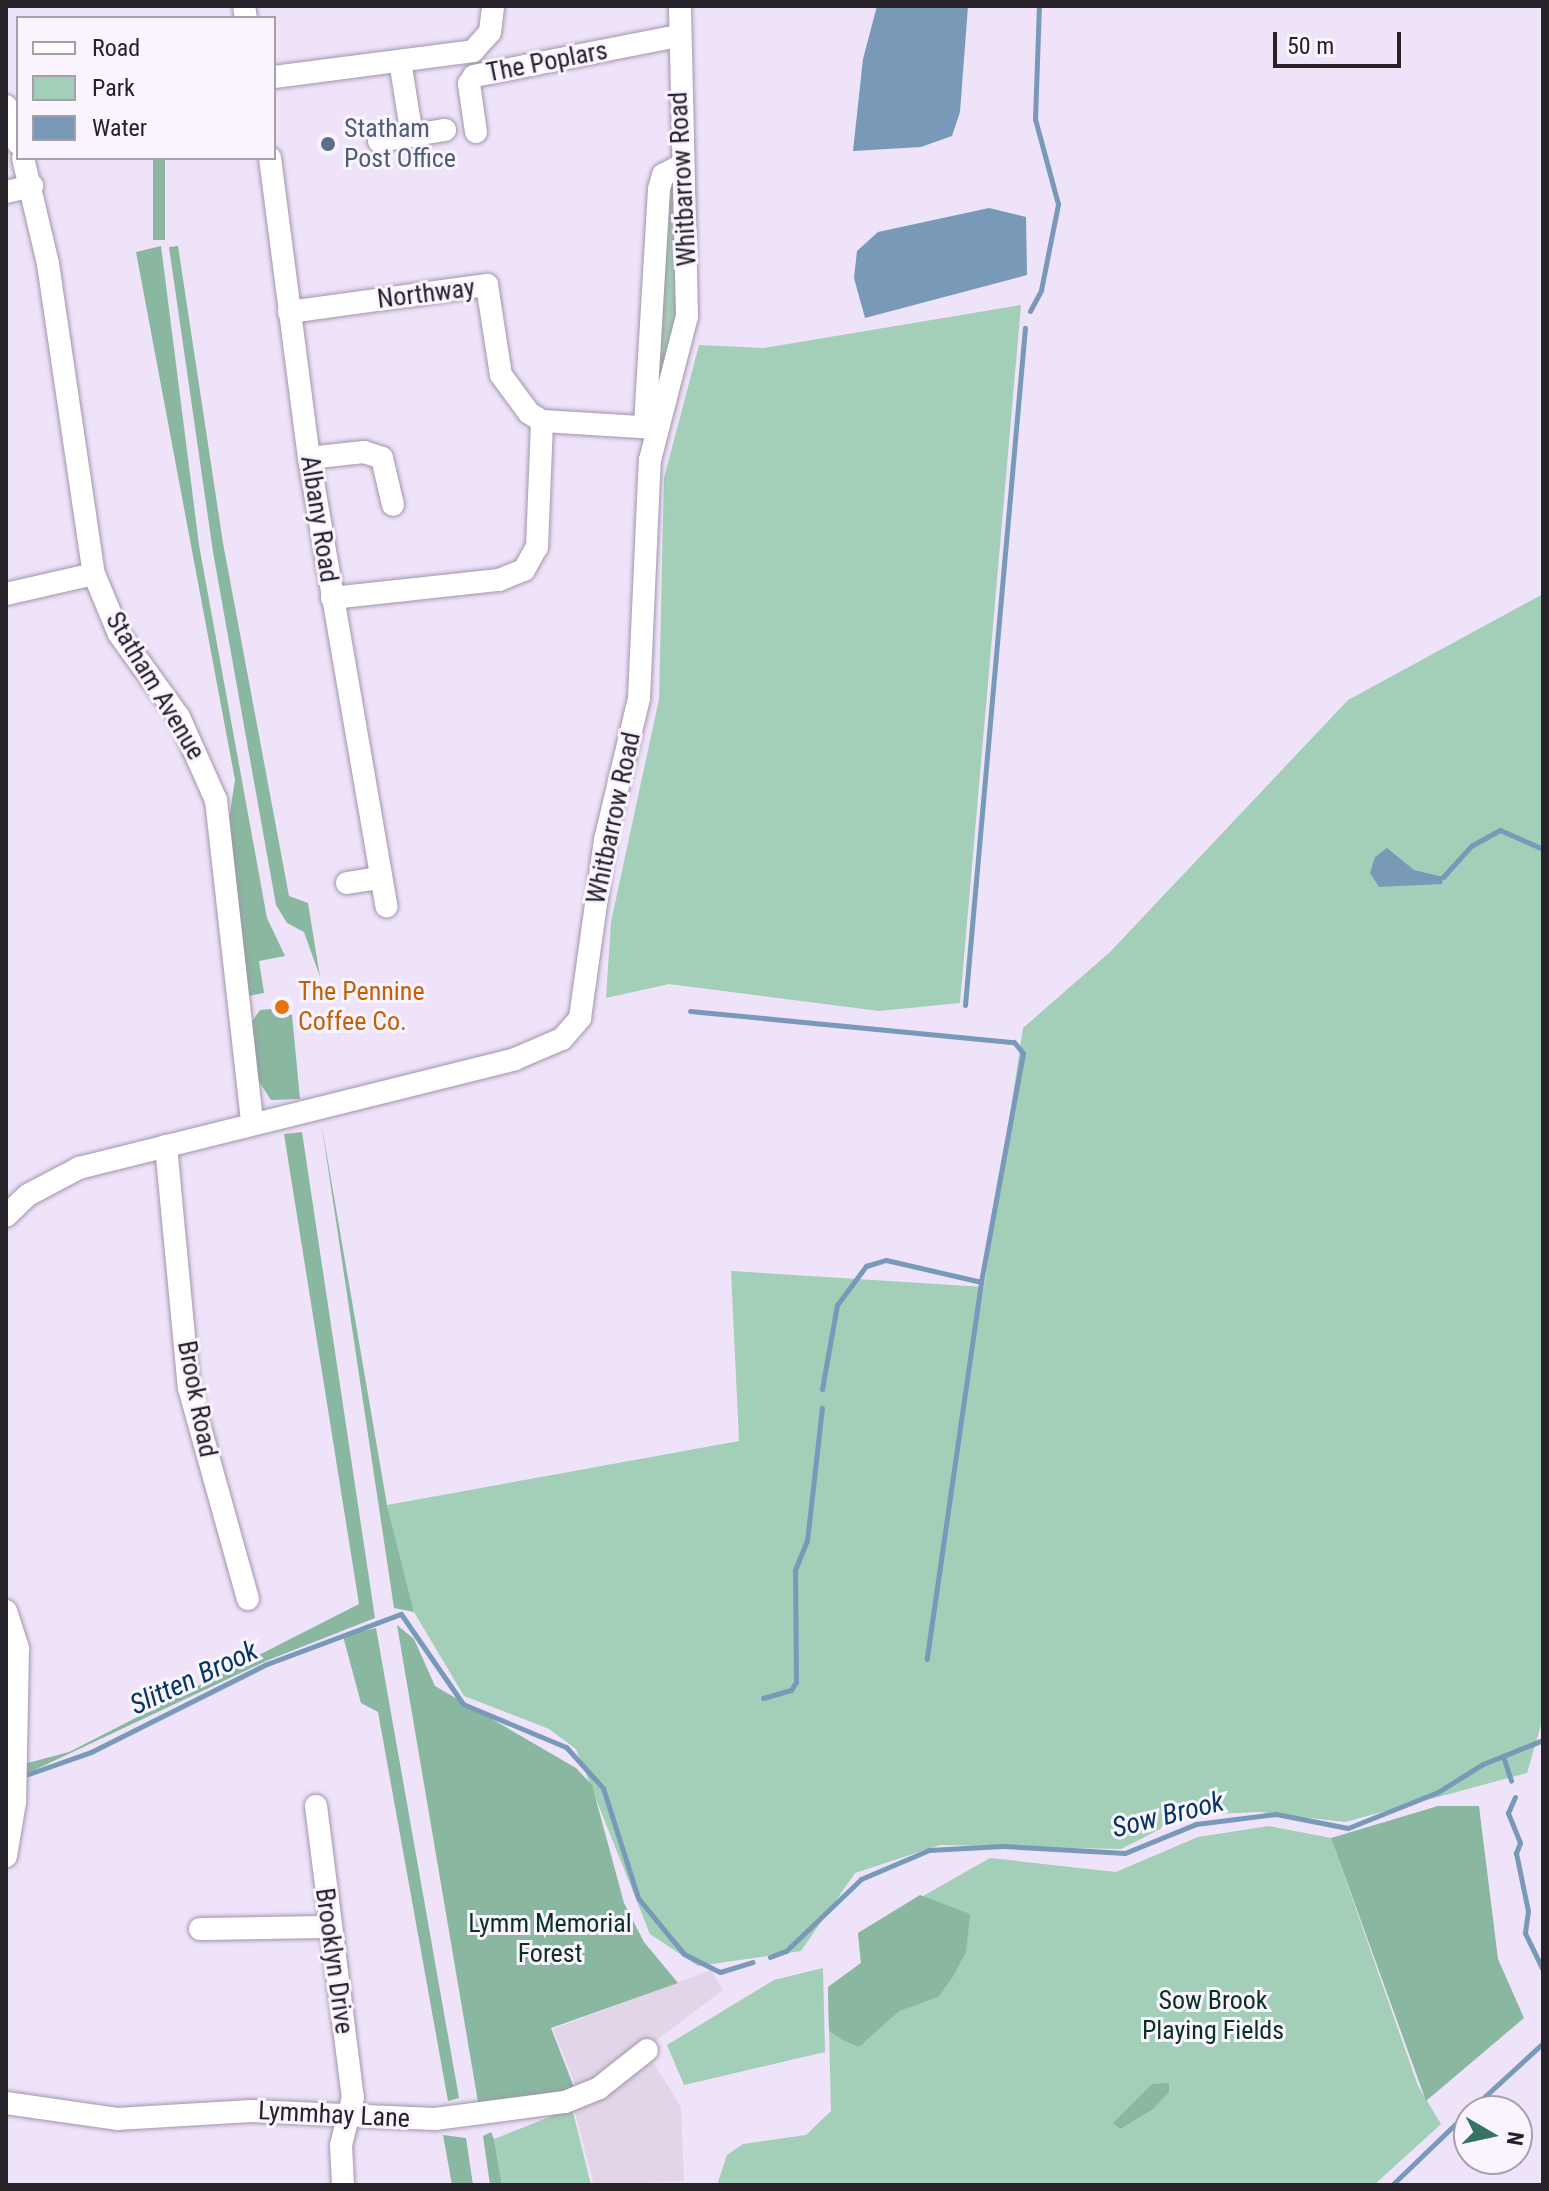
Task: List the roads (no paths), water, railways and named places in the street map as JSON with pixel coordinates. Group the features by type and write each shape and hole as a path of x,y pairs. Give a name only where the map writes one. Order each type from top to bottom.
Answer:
{"street":[{"path":"276,77 473,51 490,32 493,6"},
{"name":"Whitbarrow Road","path":"6,1216 28,1195 79,1168 252,1122 515,1059 562,1039 580,1018 605,840 639,698 651,427 687,316 677,36 680,6"},
{"name":"The Poplars","path":"476,132 469,84 474,76 677,36"},
{"path":"400,61 412,136"},
{"path":"6,106 16,137"},
{"path":"379,141 445,130"},
{"name":"Statham Avenue","path":"24,160 32,186 94,574 119,634 179,717 216,800 252,1122"},
{"name":"Albany Road","path":"270,160 309,458 386,906"},
{"path":"332,598 499,580 524,570 537,547 542,421 651,427 659,189 663,175 680,166"},
{"path":"6,192 32,186"},
{"name":"Northway","path":"289,312 487,285 501,375 513,397 542,421"},
{"path":"309,458 374,453 387,467 393,505"},
{"path":"6,594 94,574"},
{"path":"347,883 380,878"},
{"name":"Brook Road","path":"166,1146 189,1388 248,1599"},
{"path":"6,1611 18,1649 14,1777 6,1856"},
{"name":"Brooklyn Drive","path":"316,1806 328,1927 353,2097 346,2113 343,2185"},
{"path":"200,1929 328,1927"},
{"name":"Lymmhay Lane","path":"6,2103 129,2120 206,2112 346,2113 435,2119 565,2102 599,2088 647,2050"}],"water":[{"path":"877,6 968,6 960,112 952,136 921,147 853,151 863,59"},
{"path":"989,208 1026,217 1027,275 865,318 854,278 857,251 878,232"},
{"path":"1387,848 1414,870 1443,877 1442,884 1379,887 1370,873 1375,857"}],"waterway":[{"path":"1030,311 1041,290 1058,204 1035,119 1039,6"},
{"path":"965,1005 1025,328"},
{"path":"1443,877 1471,846 1500,830 1543,849"},
{"path":"690,1011 1014,1042 1023,1053 981,1282 927,1659"},
{"path":"822,1389 837,1305 866,1266 886,1260 981,1282"},
{"path":"763,1698 791,1690 796,1682 795,1570 807,1541 822,1408"},
{"name":"Sow Brook","path":"20,1777 91,1752 267,1664 401,1614 463,1704 566,1747 603,1788 638,1898 684,1954 720,1972 752,1962"},
{"name":"Sow Brook","path":"770,1957 786,1951 861,1879 929,1850 1003,1846 1125,1853 1196,1824 1276,1814 1348,1828 1438,1792 1483,1764 1543,1740"},
{"path":"1503,1756 1511,1781"},
{"path":"1515,1797 1508,1813 1520,1843 1516,1853 1528,1911 1525,1933 1543,1970"},
{"path":"1486,2095 1543,2043"},
{"path":"1392,2185 1453,2126"}],"place":[{"name":"Statham Post Office","path":"328,144"},
{"name":"The Pennine Coffee Co.","path":"282,1007"}],"water label":[{"name":"Slitten Brook","path":"194,1678"}],"park label":[{"name":"Lymm Memorial Forest","path":"550,1939"},
{"name":"Sow Brook Playing Fields","path":"1213,2016"}]}
